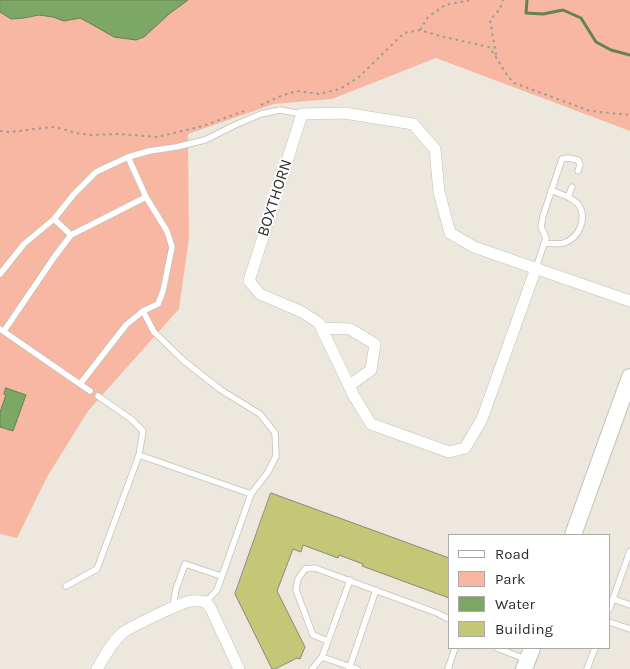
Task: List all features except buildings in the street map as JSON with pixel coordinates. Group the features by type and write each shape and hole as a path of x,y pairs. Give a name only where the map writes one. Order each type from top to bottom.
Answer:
{"main road":[{"path":"573,534 630,376"}],"street":[{"path":"302,114 344,113 413,124 435,149 439,192 450,233 474,247 630,301"},
{"name":"BOXTHORN","path":"302,114 249,281 260,294 302,312 319,322 322,328"},
{"path":"350,386 371,370 375,344 350,329 322,328 354,396 371,424 449,452 465,448 482,419 536,268"},
{"path":"97,669 106,653 122,633 190,601 206,602 239,669"}],"lane":[{"path":"1,270 24,244 54,218 96,172 128,157 205,140 261,114 280,110 302,114"},
{"path":"80,384 126,325 143,311 158,304 163,291 172,247 168,231 146,197 128,157"},
{"path":"536,268 546,238 541,227 543,216 562,159 578,160 580,165 578,171"},
{"path":"568,197 572,187"},
{"path":"544,243 563,244 576,236 582,224 582,214 578,203 551,190"},
{"path":"90,391 2,330 72,235 146,197"},
{"path":"54,218 72,235"},
{"path":"143,311 154,332 184,361 221,390 260,414 275,433 276,456 268,472 251,494 217,590 206,602"},
{"path":"66,586 97,569 139,455 143,431 131,419 98,396"},
{"path":"139,455 251,494"},
{"path":"610,607 630,550"},
{"path":"173,608 176,589 184,564 221,576"},
{"path":"328,641 313,635 296,590 298,579 305,569 315,568 350,580 437,613 448,619"},
{"path":"312,669 322,657 350,580"},
{"path":"350,668 376,590"},
{"path":"613,599 630,605"},
{"path":"610,622 630,629"},
{"path":"448,669 456,649"},
{"path":"500,649 528,659"},
{"path":"587,669 595,649"},
{"path":"322,657 357,669"}],"path":[{"path":"420,30 428,17 445,5 472,0"},
{"path":"496,57 490,20 500,9 503,0"},
{"path":"260,105 297,91 319,94 340,89 360,77 404,33 420,30 489,47 506,75 514,83 590,111 630,115"},
{"path":"0,130 10,132 52,127 75,133 157,137 203,126 252,108"}],"green space":[{"path":"0,0 630,0 630,131 436,58 332,99 274,104 188,134 189,238 179,309 88,411 47,477 17,538 0,534"}],"water":[{"path":"0,0 188,0 169,14 144,37 136,40 114,37 80,18 64,21 39,15 11,19 0,12"},
{"path":"6,388 26,395 13,431 0,427 0,412 6,395 4,394"}],"waterway":[{"path":"527,0 526,13 543,14 563,10 581,18 596,42 611,50 630,55"}]}
